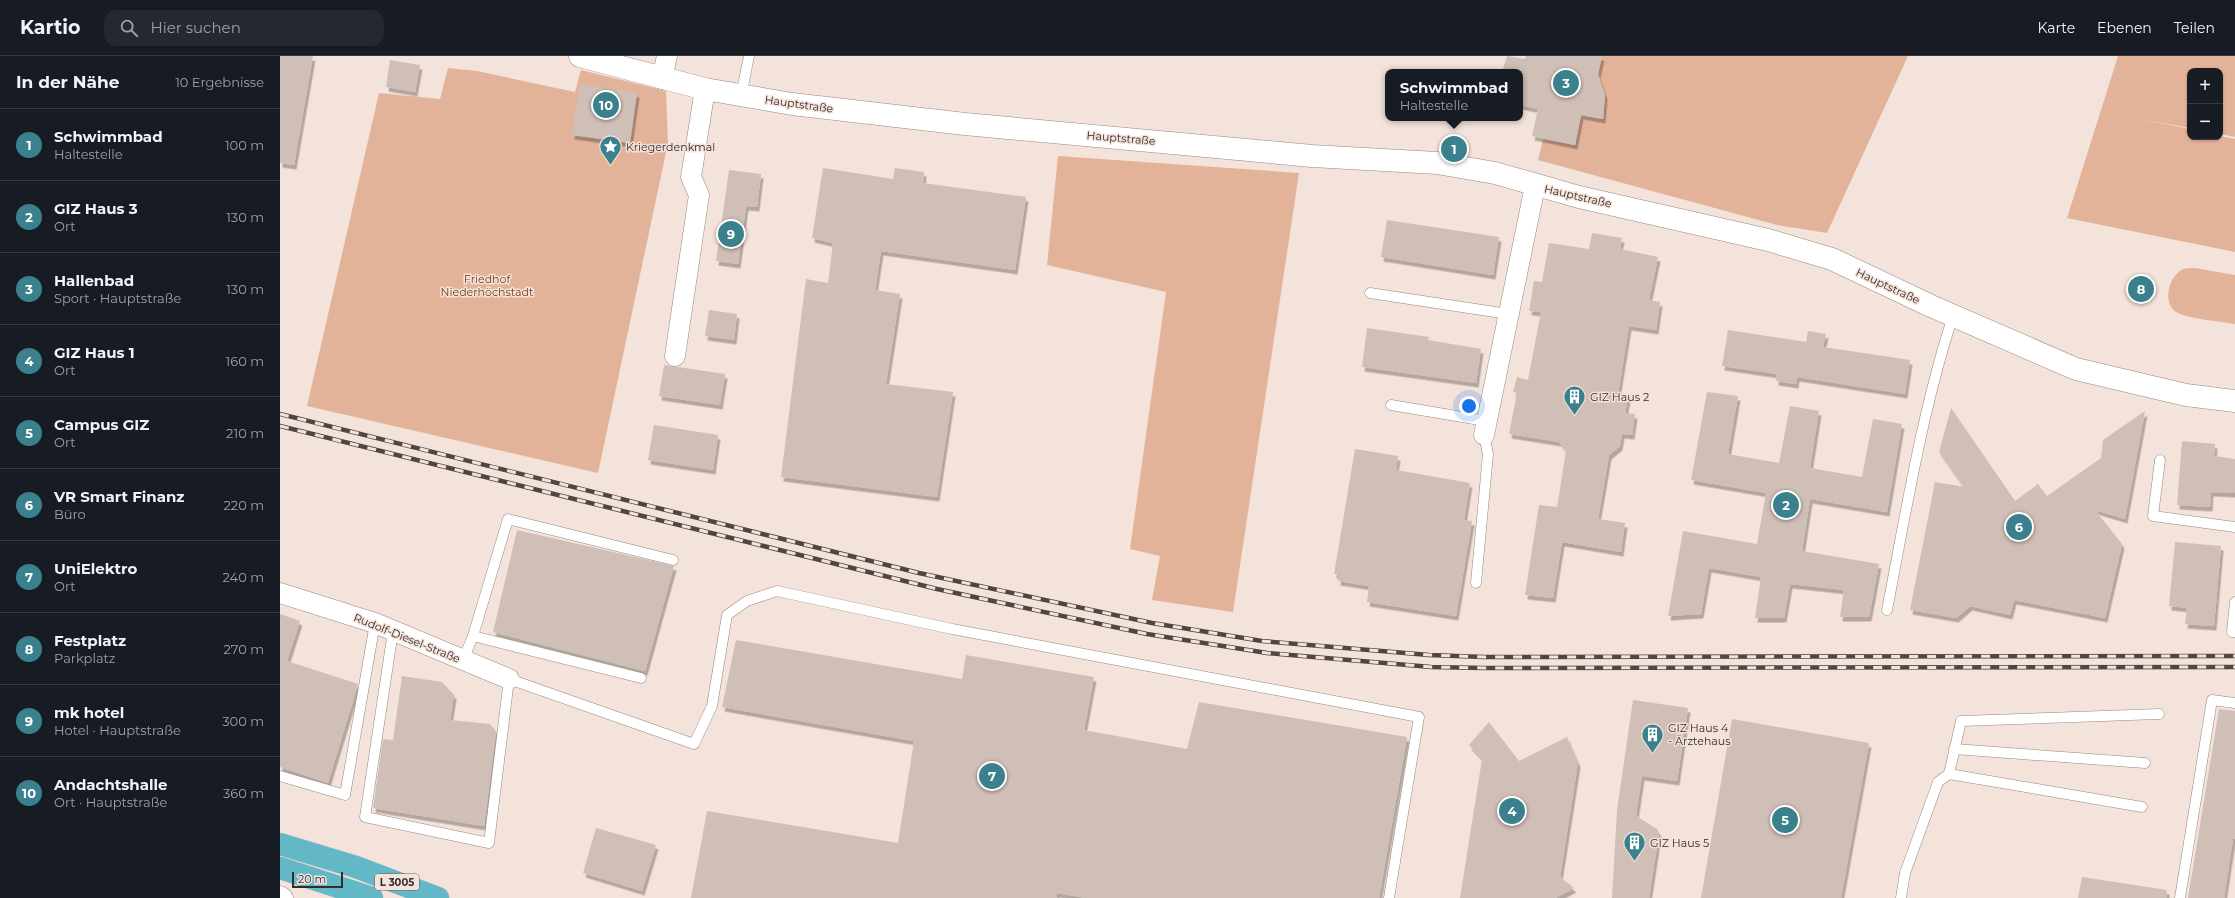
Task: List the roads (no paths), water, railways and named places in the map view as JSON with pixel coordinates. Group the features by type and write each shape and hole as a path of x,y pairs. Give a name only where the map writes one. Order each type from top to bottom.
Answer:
{"highway":[{"name":"L 3005","path":"280,844 356,867 438,898"},
{"name":"L 3005","path":"280,868 372,898"}],"street":[{"name":"Hauptstraße","path":"580,56 706,89 792,104 966,124 1312,156 1453,165 1495,173 1535,186 1712,226 1832,259 1953,316 2076,369 2186,395 2235,401"},
{"path":"662,78 668,56"},
{"path":"675,356 700,195 691,177 706,89"},
{"name":"Hauptstraße","path":"1485,428 1535,186"},
{"name":"Rudolf-Diesel-Straße","path":"280,593 375,623 509,679"}],"lane":[{"path":"740,96 749,56"},
{"path":"1370,292 1508,314"},
{"path":"1887,610 1920,446 1943,346 1953,316"},
{"path":"1391,405 1485,428 1488,454 1476,583"},
{"path":"2160,460 2154,516 2235,527"},
{"path":"463,660 473,636 508,519 673,560"},
{"path":"393,631 365,817 489,843 509,679 694,744 712,706 728,615 747,600 777,591 952,629 1419,717 1389,898"},
{"path":"2235,602 2232,632 2235,632"},
{"path":"280,776 345,795 375,623"},
{"path":"473,636 641,678"},
{"path":"2180,898 2212,700 2235,702"},
{"path":"1901,898 1904,873 1938,782 1949,774 1961,722 2159,714"},
{"path":"1954,750 2145,763"},
{"path":"1949,774 2142,807"}],"railway":[{"path":"280,414 919,573 1152,623 1262,641 1429,655 1484,657 2235,656"},
{"path":"280,426 937,589 1147,634 1267,653 1431,667 1484,668 2235,667"}],"place":[{"name":"Hallenbad","path":"1566,83"},
{"name":"Andachtshalle","path":"606,105"},
{"name":"Schwimmbad","path":"1454,149"},
{"name":"Kriegerdenkmal","path":"610,166"},
{"name":"mk hotel","path":"731,234"},
{"name":"Festplatz","path":"2141,289"},
{"name":"GIZ Haus 2","path":"1574,416"},
{"name":"GIZ Haus 3","path":"1786,505"},
{"name":"VR Smart Finanz","path":"2019,527"},
{"name":"GIZ Haus 4 - Ärztehaus","path":"1653,754"},
{"name":"UniElektro","path":"992,776"},
{"name":"GIZ Haus 1","path":"1512,811"},
{"name":"Campus GIZ","path":"1785,820"},
{"name":"GIZ Haus 5","path":"1634,862"}],"park label":[{"name":"Friedhof Niederhöchstadt","path":"487,285"}]}
